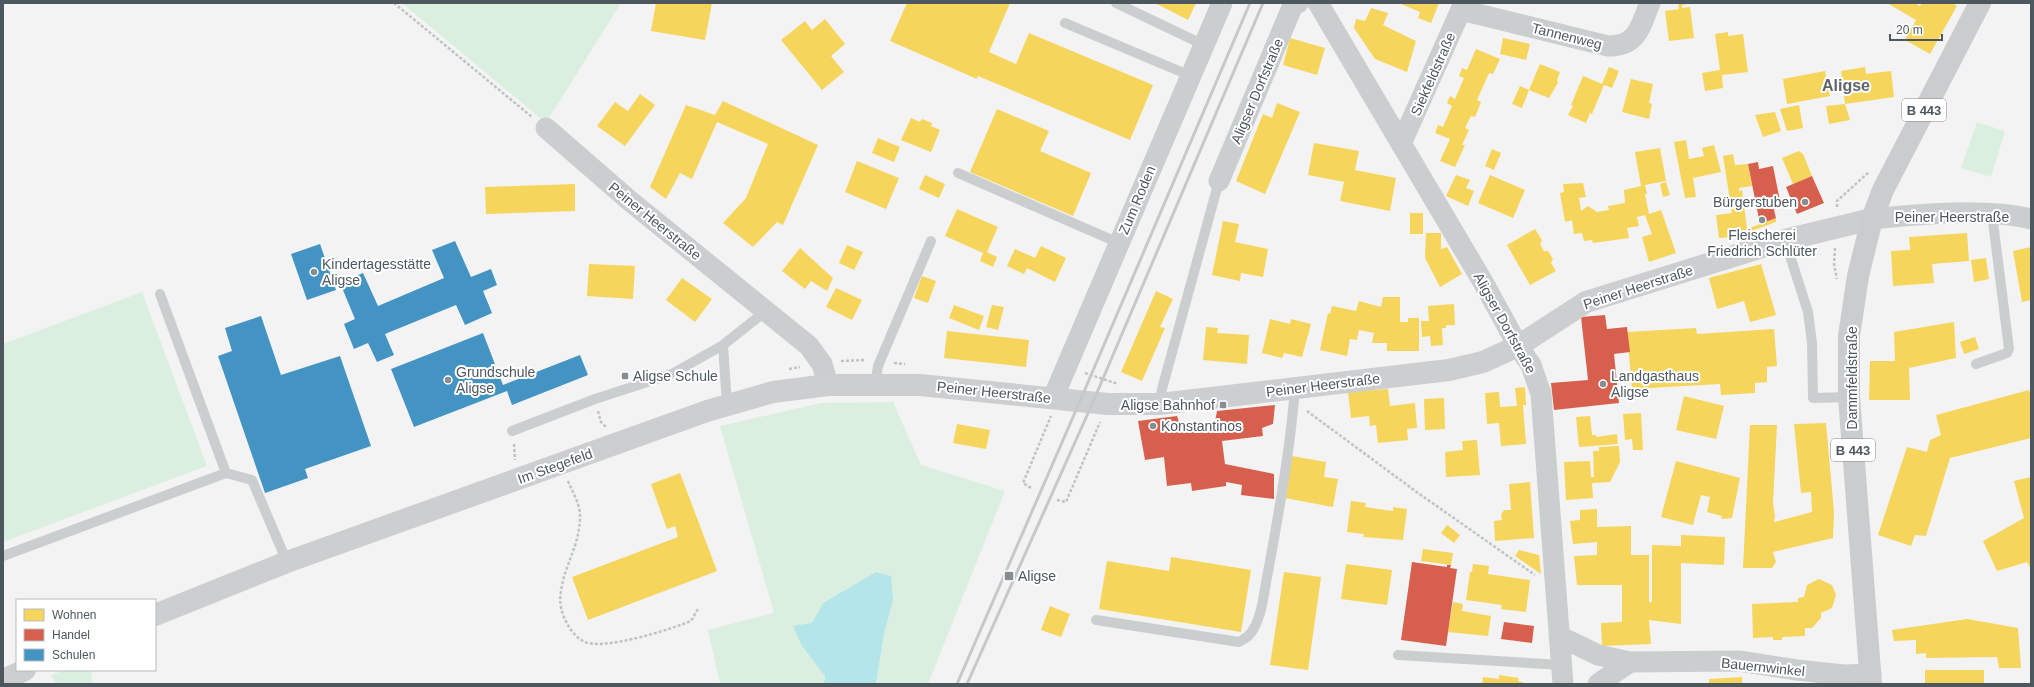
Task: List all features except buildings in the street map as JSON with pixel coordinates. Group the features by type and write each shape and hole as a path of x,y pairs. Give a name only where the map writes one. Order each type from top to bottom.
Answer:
{"main road":[{"name":"Dammfeldstraße","path":"1871,679 1848,397 1850,328 1858,276 1872,218 1883,190 1899,156 1980,3"}],"street":[{"name":"Zum Roden","path":"1053,398 1222,3"},
{"name":"Aligser Dorfstraße","path":"1218,181 1293,5 1298,3"},
{"name":"Aligser Dorfstraße","path":"1318,3 1483,282 1518,346 1531,365 1541,394 1562,675"},
{"name":"Tannenweg","path":"1463,7 1608,46 1619,46 1630,42 1637,34 1650,3"},
{"name":"Siekfeldstraße","path":"1401,144 1463,7"},
{"name":"Peiner Heerstraße","path":"546,128 630,201 809,346 822,364 828,385 955,388 1108,404 1160,404 1294,395 1449,370 1483,362 1518,346 1586,302 1785,240 1872,218 1919,214 1992,214 2031,219"},
{"name":"Im Stegefeld","path":"156,615 287,562 707,411 773,392 828,385"},
{"name":"Bauernwinkel","path":"1559,636 1598,655 1630,662 1739,661 1871,679"},
{"path":"1598,684 1630,662"},
{"path":"3,680 23,671"}],"lane":[{"path":"1116,3 1204,45"},
{"path":"1065,23 1191,76"},
{"path":"958,173 1119,243"},
{"path":"1160,404 1162,389 1218,181"},
{"path":"1976,364 2007,353 2009,349 1992,214"},
{"path":"1785,240 1808,312 1812,343 1813,398 1848,397"},
{"path":"875,385 878,366 931,241"},
{"path":"160,294 226,473"},
{"path":"512,431 595,399 672,374 723,345 766,311"},
{"path":"723,345 726,406"},
{"path":"1096,620 1239,642 1250,636 1260,613 1273,545 1287,459 1294,395"},
{"path":"3,556 226,473 252,480 287,562"},
{"path":"1398,655 1562,675"}],"path":[{"path":"394,3 546,128"},
{"path":"1294,395 1418,493 1555,589"},
{"path":"1032,488 1023,483 1052,414 1053,398"},
{"path":"595,399 601,422 627,441"},
{"path":"1057,500 1066,502 1108,404"},
{"path":"512,431 515,464"},
{"path":"562,464 580,513 580,530 576,548 566,568 560,592 561,613 570,630 583,642 607,644 663,632 692,621 698,609"}],"green space":[{"path":"402,3 621,3 546,123"},
{"path":"1977,122 2005,131 1991,177 1961,168"},
{"path":"142,292 207,466 3,542 3,344"},
{"path":"893,402 921,465 1005,491 928,684 876,684 884,634 893,600 891,576 876,572 823,603 812,623 802,646 825,676 824,684 720,684 708,630 774,613 720,426 821,403"},
{"path":"62,671 91,671 92,684 56,684 51,675"}],"water":[{"path":"876,572 891,576 893,600 884,634 876,684 824,684 825,676 802,646 793,626 812,623 823,603"}],"railway":[{"path":"957,684 1250,3"},
{"path":"967,684 1093,402 1263,3"}],"place":[{"name":"Bürgerstuben","path":"1805,202"},
{"name":"Fleischerei Friedrich Schlüter","path":"1762,220"},
{"name":"Kindertagesstätte Aligse","path":"314,272"},
{"name":"Aligse Schule","path":"625,376"},
{"name":"Grundschule Aligse","path":"448,380"},
{"name":"Landgasthaus Aligse","path":"1603,384"},
{"name":"Aligse Bahnhof","path":"1223,405"},
{"name":"Konstantinos","path":"1153,426"},
{"name":"Aligse","path":"1009,576"}],"district":[{"name":"Aligse","path":"1846,85"}]}
